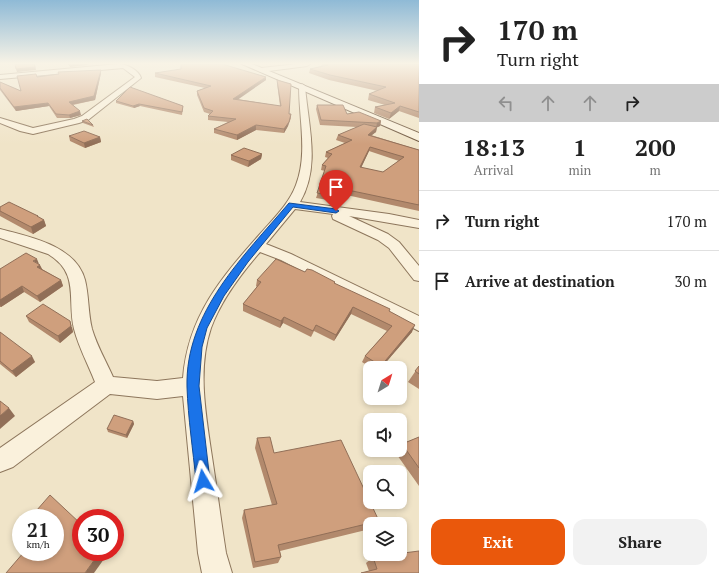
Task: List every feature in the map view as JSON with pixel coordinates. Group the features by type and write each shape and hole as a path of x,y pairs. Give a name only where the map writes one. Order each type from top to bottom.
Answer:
{"main road":[{"path":"313,91 419,137"}],"street":[{"path":"0,120 23,129 33,130 85,118 122,91"},
{"path":"217,573 212,553 193,386 197,347 202,328 220,294 245,261 292,205 301,190 305,180 308,162 308,133 302,91"},
{"path":"292,205 419,224"},
{"path":"324,209 383,237 394,245 419,276"},
{"path":"0,233 48,248 69,263 78,280 83,327 91,351 98,362 107,385"},
{"path":"258,246 286,257 419,324"},
{"path":"0,460 5,459 107,385 157,390 193,386"}],"building":[{"path":"2,91 95,91 94,96 69,102 80,111 69,115 56,114 48,103 14,107"},
{"path":"126,91 140,91 183,106 182,112 139,104 133,106 116,101"},
{"path":"197,91 245,91 233,99 281,106 279,91 291,91 289,114 291,114 289,122 284,129 256,125 237,135 214,129 236,119 208,116 213,111 204,108"},
{"path":"377,91 419,91 419,112 400,106 391,113 375,107 395,103 369,94"},
{"path":"317,105 343,105 347,114 359,112 381,121 377,123 321,120"},
{"path":"87,119 93,125 82,121"},
{"path":"364,124 377,127 368,135 419,150 419,205 343,189 341,197 317,193 326,166 322,165 332,154 326,152 352,140 338,135","holes":["370,147 404,157 383,172 360,167"]},
{"path":"84,131 100,137 84,143 69,136"},
{"path":"244,148 262,154 249,161 231,155"},
{"path":"9,202 44,220 31,227 0,211 0,207"},
{"path":"26,253 37,259 33,261 40,265 37,267 61,280 37,296 22,286 0,300 0,269"},
{"path":"276,259 305,272 307,269 312,270 335,282 334,283 390,309 389,311 415,325 385,361 373,361 365,356 392,326 353,307 336,335 316,325 313,331 284,317 281,321 243,304 261,282 257,280"},
{"path":"43,304 70,321 71,326 58,336 26,316"},
{"path":"0,332 32,356 12,371 0,361"},
{"path":"419,366 419,374 415,371"},
{"path":"0,401 9,408 0,416"},
{"path":"114,415 133,421 126,435 107,429"},
{"path":"270,437 274,453 341,440 363,487 363,509 373,509 377,517 363,517 363,525 278,545 281,557 255,562 244,510 277,504 257,438"},
{"path":"419,437 419,468 407,451 407,442"},
{"path":"50,495 72,516 72,561 94,561 85,573 6,573 16,561 64,561 64,509 38,509"},
{"path":"419,551 419,573 361,573 377,569 374,561 407,561 407,553"}],"route":[{"path":"203,481 194,408 193,386 197,347 202,328 220,294 245,261 292,205 336,211"}]}
